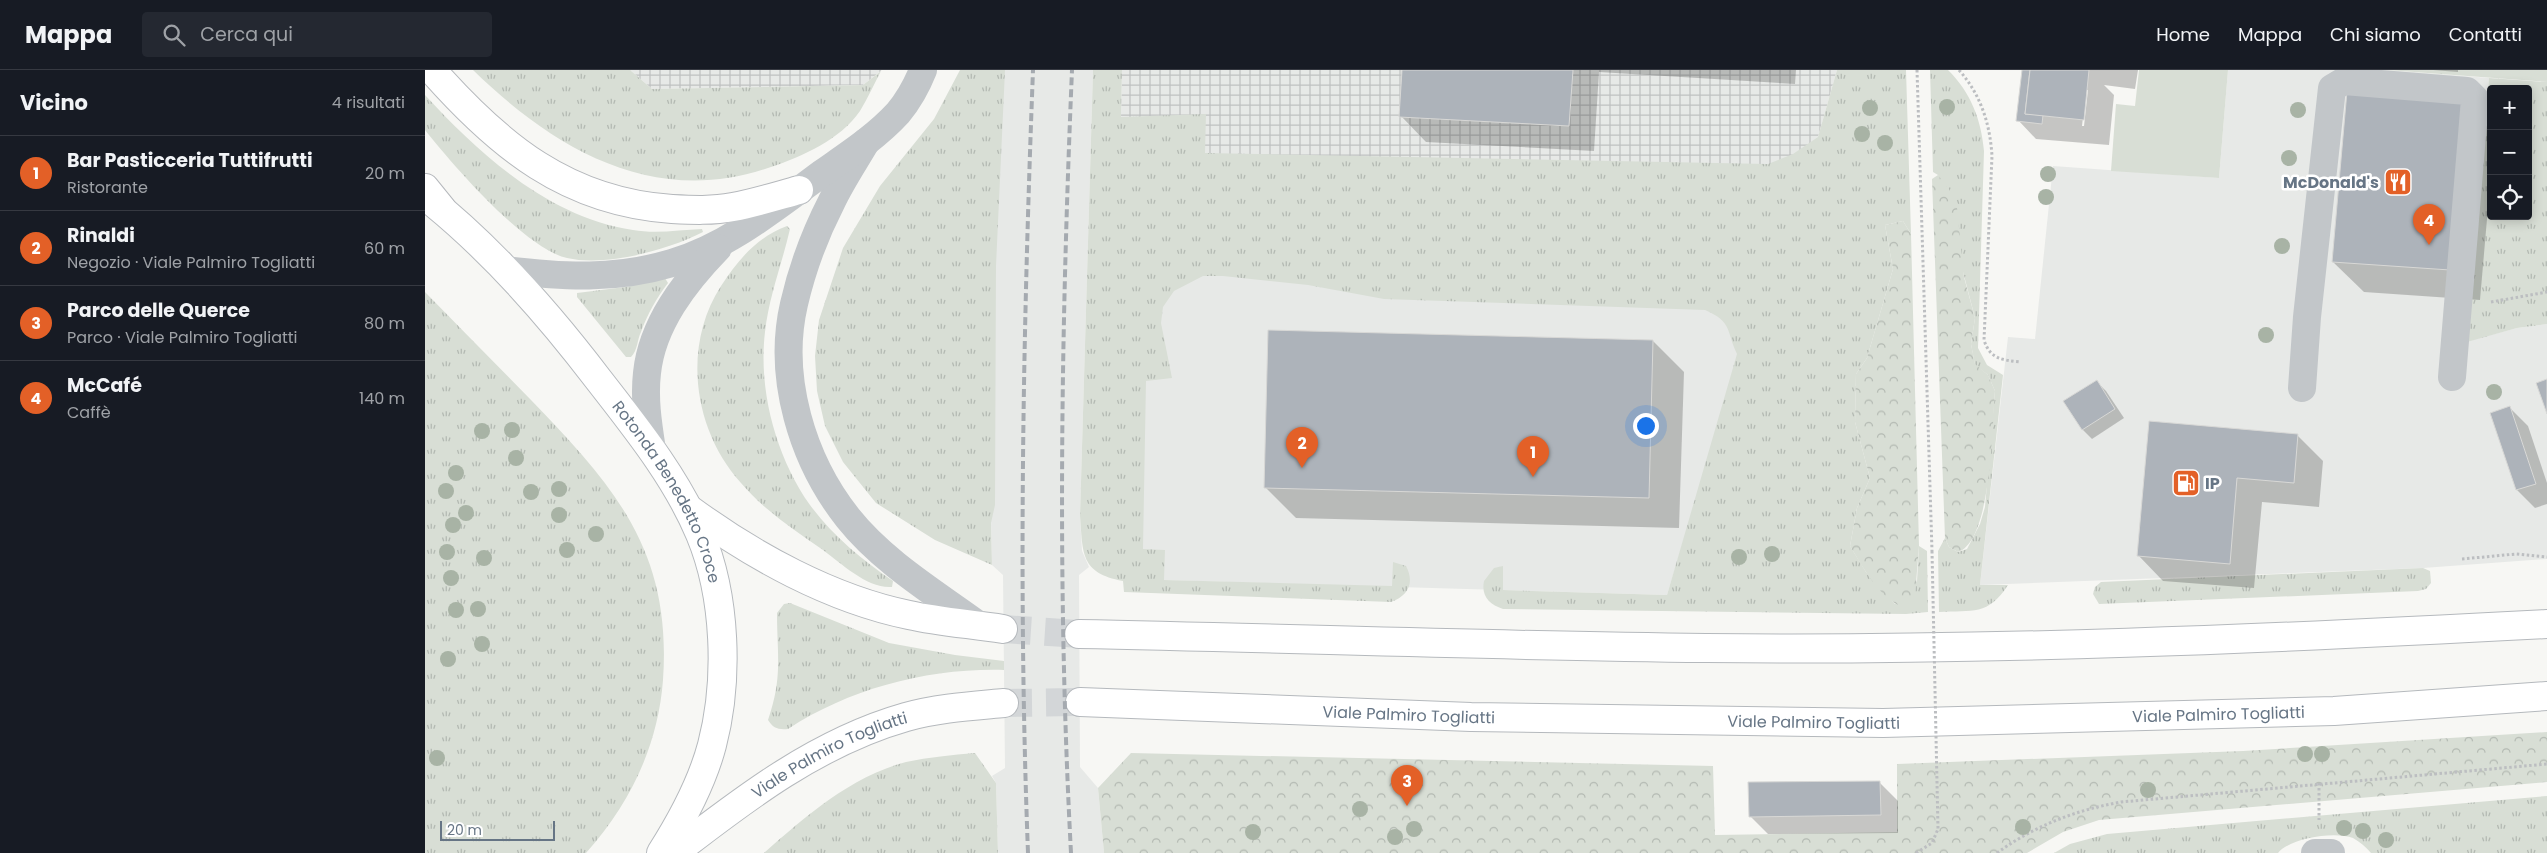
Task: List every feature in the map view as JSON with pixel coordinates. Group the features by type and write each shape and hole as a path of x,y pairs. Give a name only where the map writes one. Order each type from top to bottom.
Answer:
{"main road":[{"path":"432,70 487,127 525,158 579,189 605,198 648,207 696,210 731,208 799,190"},
{"name":"Rotonda Benedetto Croce","path":"425,188 433,203 506,270 557,328 652,450 686,507 700,535 719,600 721,691 712,745 679,826 661,853"},
{"path":"686,507 725,536 758,555 826,588 907,615 992,627"},
{"path":"1079,634 1707,648 1891,648 2349,634 2547,624"},
{"name":"Viale Palmiro Togliatti","path":"1080,702 1471,717 1883,723 2334,711 2547,696"},
{"name":"Viale Palmiro Togliatti","path":"674,853 744,800 798,764 871,728 908,716 953,708 1005,703"}],"street":[{"path":"506,270 592,277 636,271 671,263 727,239 866,142 899,112 923,70"},
{"path":"2302,388 2307,317 2332,88 2344,81 2467,91 2475,99 2452,377"},
{"path":"866,142 832,200 815,238 793,305 789,372 795,410 807,446 825,483 849,518 880,551 992,627"},
{"path":"652,450 646,397 647,372 654,341 674,300 727,239"},
{"path":"2315,853 2331,853"}],"path":[{"path":"1916,853 1932,843 1938,829 1932,551 1917,70"},
{"path":"1959,70 1977,96 1991,133 1992,156 1984,340 1992,355 2000,359 2020,362"},
{"path":"2463,559 2516,554 2547,557"},
{"path":"1997,853 2013,842 2052,822 2087,808 2121,802 2547,764"}],"shaded area":[{"path":"630,70 882,70 863,85 652,89"},
{"path":"981,70 1093,70 1080,516 1082,551 1089,567 1079,575 1080,767 1098,788 1104,853 998,853 996,783 992,776 1005,768 1003,575 992,565"},
{"path":"1122,70 1837,70 1818,137 1750,308 1146,266 1121,117"},
{"path":"2228,70 2388,70 2489,78 2468,341 2517,328 2547,324 2547,559 2423,568 1980,585 2008,337 2035,339 2053,166 2219,178"},
{"path":"1146,266 1750,308 1723,409 1667,595 1164,580 1123,581"}],"green space":[{"path":"473,70 630,70 652,89 863,85 881,71 863,106 852,121 820,146 796,158 771,167 728,178 687,180 647,175 609,164 573,147 538,125"},
{"path":"960,70 1005,70 996,266 995,505 991,523 992,565 935,540 876,503 843,462 825,426 817,391 815,356 819,320 843,248 880,186 934,119"},
{"path":"1093,70 1122,70 1121,117 1206,114 1205,153 1768,164 1793,154 1818,137 1837,70 1906,70 1911,234 1903,221 1885,225 1893,269 1867,358 1856,374 1855,422 1870,478 1857,508 1850,546 1866,572 1895,604 1917,581 1919,546 1927,551 1928,612 1906,614 1503,609 1498,607 1487,599 1483,586 1484,581 1494,568 1503,566 1503,590 1667,595 1737,354 1725,323 1714,314 1705,310 1384,299 1308,285 1223,276 1203,276 1174,291 1163,307 1161,323 1172,378 1146,381 1143,549 1165,550 1164,580 1392,586 1393,562 1406,566 1409,572 1410,583 1402,596 1391,602 1124,592 1123,581 1099,573 1091,567 1084,551 1080,516"},
{"path":"1930,70 1948,70 1963,88 1977,117 1983,139 1978,348 1987,365 2003,375 1980,585 2008,585 1994,602 1986,607 1971,611 1939,612 1938,551 1945,538 1949,547 1958,552 1967,549 1980,524 1985,507 1995,391 1988,375 1975,365 1971,344 1975,318 1938,175 1933,172"},
{"path":"2139,70 2228,70 2219,178 2111,171 2116,104 2135,106"},
{"path":"2388,70 2454,70 2454,75"},
{"path":"2454,70 2547,70 2547,82 2454,75"},
{"path":"2489,78 2547,82 2547,324 2517,328 2467,342 2487,102 2487,220 2532,220 2532,85 2488,85"},
{"path":"425,95 446,118 493,161 545,198 573,212 602,223 633,230 659,232 702,229 703,232 655,251 618,258 583,260 567,258 550,251 511,223 490,203 425,130"},
{"path":"1938,175 1949,189 1957,208 1964,277 1975,318 1971,344 1975,364 1988,375 1995,391 1991,454 1984,505 1978,527 1969,543 1958,552 1949,547 1945,538 1932,179"},
{"path":"1903,221 1911,234 1919,546 1915,596 1904,607 1888,598 1880,590 1866,573 1850,546 1857,508 1870,478 1855,422 1856,374 1867,358 1893,269 1885,225"},
{"path":"787,226 790,229 765,332 764,377 772,422 788,466 810,505 828,527 848,546 893,581 892,587 883,587 865,580 790,527 759,502 725,462 712,438 703,413 698,387 698,361 701,335 709,310 721,286 741,258 766,236"},
{"path":"665,278 668,283 649,313 631,357 626,357 577,297 577,293 625,287"},
{"path":"425,292 561,432 612,493 632,524 647,558 658,594 663,634 663,680 655,728 639,773 628,794 616,815 586,853 425,853"},
{"path":"2423,568 2430,571 2431,583 2426,589 2418,591 2099,604 2093,594 2095,587 2101,582"},
{"path":"790,603 889,643 955,655 1004,661 1004,670 947,673 891,683 838,702 788,729 779,729 774,727 768,720 776,691 778,654 777,613 784,604"},
{"path":"2547,732 2547,782 2099,820 2063,832 2027,853 1104,853 1098,788 1131,753 1713,766 1715,835 1897,832 1897,764 2243,751"},
{"path":"975,753 996,783 998,853 764,853 830,799 866,777 906,762 932,757"},
{"path":"2547,796 2547,853 2371,853 2353,838 2335,835 2313,837 2292,843 2278,853 2054,853 2070,844 2107,834"}],"building":[{"path":"1402,70 1573,70 1569,126 1399,117"},
{"path":"2022,70 2030,70 2025,114 2043,115 2042,124 2016,121"},
{"path":"2030,70 2089,70 2084,120 2025,114"},
{"name":"McDonald's","path":"2347,91 2464,101 2450,270 2332,262"},
{"path":"1268,330 1653,340 1649,498 1264,488"},
{"path":"2547,379 2547,414 2536,383"},
{"path":"2097,380 2115,409 2082,430 2063,401"},
{"path":"2510,406 2536,484 2516,490 2490,413"},
{"path":"2149,421 2298,434 2294,483 2237,478 2230,564 2137,556"},
{"path":"1880,781 1881,815 1749,817 1748,782"}],"tunnel":[{"path":"1003,629 1079,634"},
{"path":"1004,703 1080,702"}],"railway":[{"path":"1028,853 1023,657 1023,462 1033,70"},
{"path":"1071,853 1064,657 1062,462 1065,266 1072,70"}],"place":[{"name":"McDonald's","path":"2398,182"},
{"name":"McCafé","path":"2429,245"},
{"name":"Rinaldi","path":"1302,468"},
{"name":"Bar Pasticceria Tuttifrutti","path":"1533,477"},
{"name":"IP","path":"2186,483"},
{"name":"Parco delle Querce","path":"1407,806"}]}
